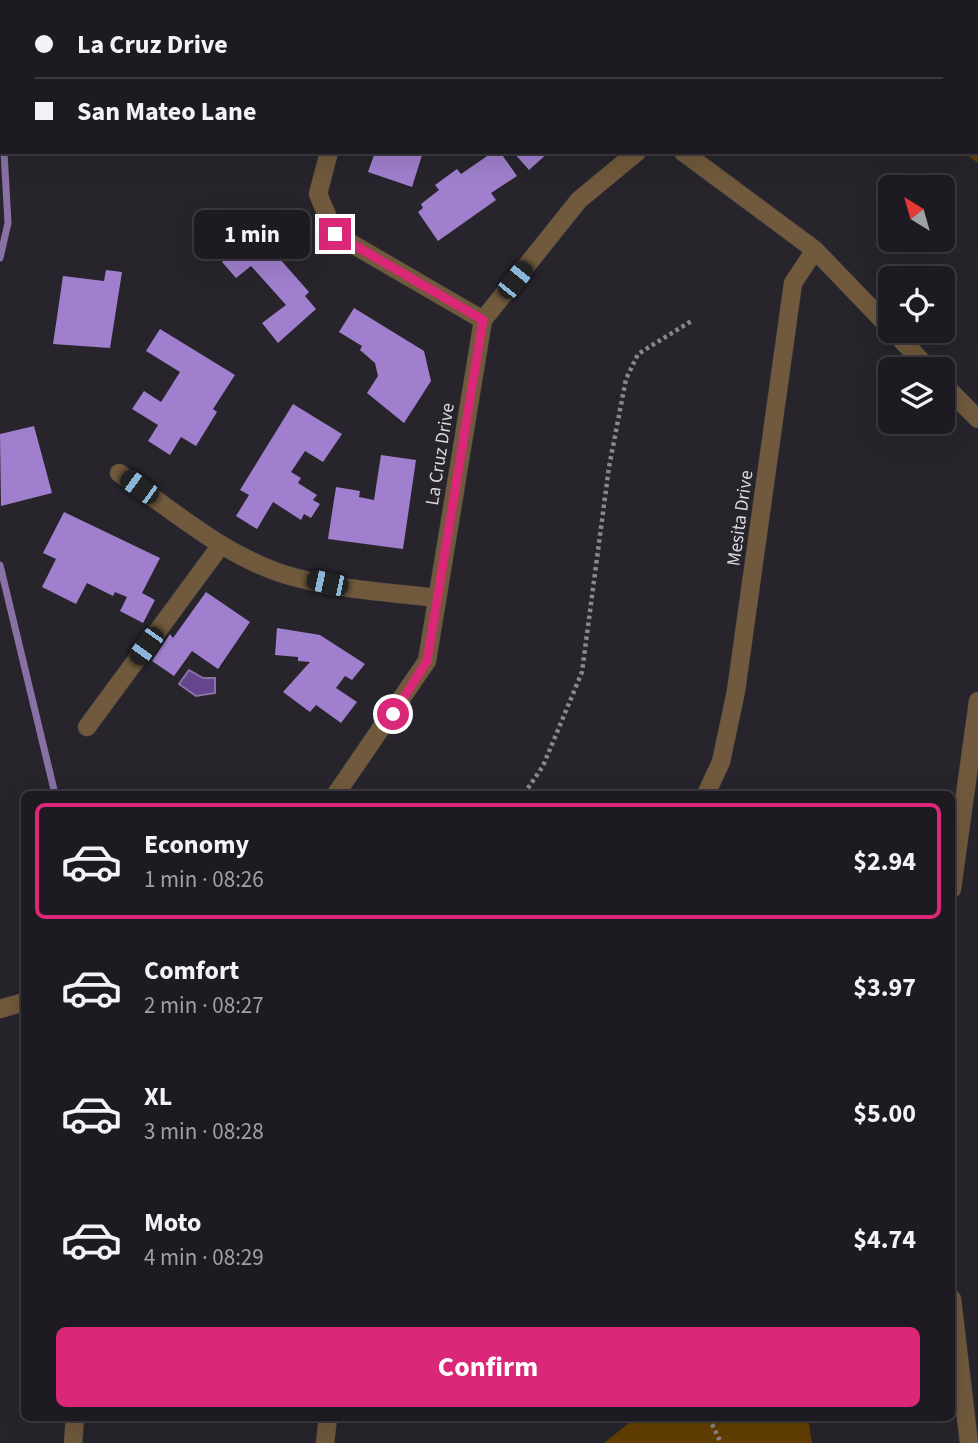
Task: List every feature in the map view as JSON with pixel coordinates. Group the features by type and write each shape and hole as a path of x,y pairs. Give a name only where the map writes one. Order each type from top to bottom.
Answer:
{"street":[{"path":"328,154 317,194 335,234 483,320"},
{"name":"La Cruz Drive","path":"338,791 427,661 483,320 579,200 635,154"},
{"path":"686,154 816,250 878,315"},
{"name":"Mesita Drive","path":"707,791 721,762 736,691 793,283 816,250"},
{"path":"904,343 918,357"},
{"path":"955,396 978,419"},
{"path":"119,473 221,545 283,573 350,587 437,598"},
{"path":"87,727 221,545"},
{"path":"955,867 978,701"},
{"path":"0,1009 21,1003"},
{"path":"955,1324 969,1443"},
{"path":"73,1443 75,1421"},
{"path":"325,1443 328,1421"}],"path":[{"path":"526,791 543,766 582,672 609,467 626,379 638,354 693,320"},
{"path":"710,1421 721,1443"}],"shaded area":[{"path":"966,154 978,154 978,163"},
{"path":"189,670 203,678 215,678 215,693 196,696 179,684"},
{"path":"631,1421 808,1421 812,1443 604,1443"}],"building":[{"path":"374,154 422,154 412,187 368,172"},
{"path":"490,154 501,154 517,176 491,193 496,200 438,241 418,212 423,208 421,204 439,190 435,185 457,169 461,174"},
{"path":"515,154 547,154 529,170"},
{"path":"256,232 309,292 305,296 316,309 278,343 262,323 286,305 251,266 236,278 222,262"},
{"path":"106,270 122,272 110,348 53,344 63,276 104,281"},
{"path":"354,308 424,351 431,381 404,423 367,393 378,376 375,363 360,350 362,346 339,332"},
{"path":"160,329 235,375 213,409 217,412 196,446 181,437 170,455 148,441 158,425 132,409 144,391 161,402 180,372 146,351"},
{"path":"293,404 342,434 323,462 305,451 291,472 301,478 298,483 317,495 313,500 320,504 311,518 304,514 301,520 273,502 257,529 236,516 249,495 240,490"},
{"path":"34,426 52,493 1,506 0,434"},
{"path":"381,455 416,460 403,549 328,539 336,487 360,491 359,497 374,500"},
{"path":"64,512 160,558 142,593 155,600 143,623 120,611 127,597 115,592 113,596 87,583 76,604 42,587 56,559 43,553"},
{"path":"206,592 250,622 218,669 192,651 174,676 152,661 170,634 173,638"},
{"path":"277,628 320,635 365,664 352,680 345,676 336,688 357,702 341,723 316,705 310,712 283,692 310,662 298,661 298,657 275,655"}],"waterway":[{"path":"0,258 8,223 4,154"},
{"path":"0,565 54,791"}],"route":[{"path":"335,234 483,320 427,661 393,714"}]}
